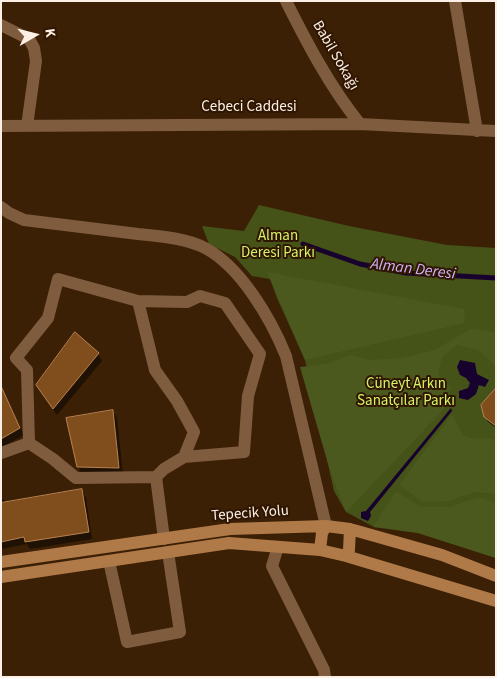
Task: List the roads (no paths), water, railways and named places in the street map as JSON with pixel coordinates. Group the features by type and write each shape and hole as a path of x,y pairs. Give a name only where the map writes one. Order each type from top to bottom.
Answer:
{"main road":[{"name":"Tepecik Yolu","path":"1,562 230,529 326,526 350,529 442,556 496,576"},
{"path":"320,550 322,533 326,526"},
{"path":"346,556 349,550 350,529"},
{"name":"Tepecik Yolu","path":"1,577 229,544 320,550 496,601"}],"street":[{"name":"Babil Sokağı","path":"286,1 306,40 344,104 360,124"},
{"path":"455,1 476,131"},
{"path":"1,25 29,39 34,48 36,61 27,126"},
{"name":"Cebeci Caddesi","path":"1,126 360,124 496,131"},
{"path":"1,207 24,220 159,236 188,242 204,248 223,260 255,298 280,341 286,356 326,526"},
{"path":"58,280 138,301 187,302 200,296 225,303 260,354 248,396 244,452 184,457 164,469 156,477 76,478 29,442 27,370 16,358 48,318 58,280"},
{"path":"138,301 155,370 177,401 194,432 184,457"},
{"path":"1,453 29,442"},
{"path":"156,477 164,539"},
{"path":"278,547 272,566 324,670 325,677"},
{"path":"109,561 127,642 180,632 168,552"}],"waterway":[{"name":"Alman Deresi","path":"303,244 360,264 406,273 496,278"}],"park label":[{"name":"Alman Deresi Parkı","path":"278,246"},
{"name":"Cüneyt Arkın Sanatçılar Parkı","path":"406,394"}]}
